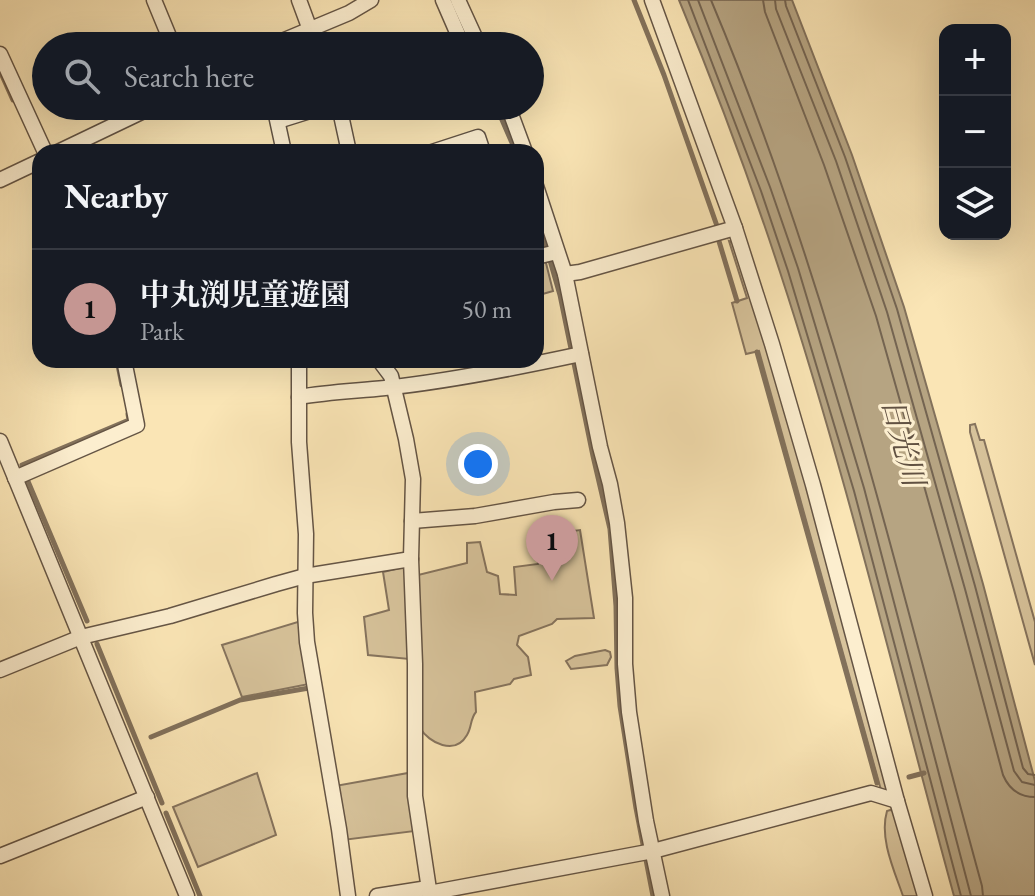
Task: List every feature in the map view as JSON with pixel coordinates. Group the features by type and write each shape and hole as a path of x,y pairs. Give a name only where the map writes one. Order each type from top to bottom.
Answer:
{"street":[{"path":"154,0 167,32"},
{"path":"299,0 310,32"},
{"path":"302,32 349,13 371,0"},
{"path":"443,0 457,32"},
{"path":"458,0 473,32"},
{"path":"652,0 735,228 772,344 925,896"},
{"path":"0,54 33,144"},
{"path":"75,144 125,120"},
{"path":"277,120 282,144"},
{"path":"342,120 347,144"},
{"path":"513,120 522,144"},
{"path":"457,144 478,137 480,144"},
{"path":"0,180 32,166"},
{"path":"565,274 735,228"},
{"path":"547,254 565,274 575,355 610,484 617,523 625,598 629,712 648,852 662,896"},
{"path":"544,362 575,355"},
{"path":"15,478 137,425 126,368"},
{"path":"299,368 307,642 348,896"},
{"path":"385,368 391,376 413,479 411,559 415,796 429,892"},
{"path":"299,397 393,387 518,368"},
{"path":"0,441 187,896"},
{"path":"412,521 475,516 578,500"},
{"path":"0,670 81,637 170,616 305,576 411,559"},
{"path":"377,896 429,892 648,852 871,793 897,801"},
{"path":"0,856 147,797"}],"shaded area":[{"path":"729,241 734,243 806,480 890,789 885,792 881,790 759,351 746,354 732,303 747,298"},
{"path":"544,259 553,291 544,294"},
{"path":"975,424 980,440 984,440 1035,622 1035,665 970,432 970,425"},
{"path":"580,530 594,618 557,619 552,624 519,636 517,645 528,657 531,675 514,679 510,684 475,692 476,712 469,732 456,745 442,745 429,738 420,728 418,575 467,563 467,543 480,542 487,572 498,576 500,594 516,595 514,567 538,564 536,536"},
{"path":"404,567 408,574 409,659 368,655 364,617 389,610 383,572"},
{"path":"301,621 309,684 242,697 222,645"},
{"path":"605,650 610,652 611,657 607,665 571,669 566,661 575,656"},
{"path":"257,773 276,835 198,867 173,807"},
{"path":"408,773 415,831 343,840 335,786"},
{"path":"887,811 896,811 920,896 903,896 896,876 885,832"}],"water":[{"name":"日光川","path":"679,0 792,0 852,155 904,307 983,584 1035,781 1035,896 954,896 804,349 745,169"}],"waterway":[{"path":"634,0 717,226"},
{"path":"0,71 13,100"},
{"path":"502,120 513,144"},
{"path":"718,238 737,301"},
{"path":"544,240 560,295 610,529 620,706 653,896"},
{"path":"757,352 877,783"},
{"path":"119,368 122,385"},
{"path":"22,465 129,420 128,414"},
{"path":"27,479 87,621"},
{"path":"97,644 162,803"},
{"path":"151,737 240,700 309,688"},
{"path":"909,777 924,773"},
{"path":"166,813 200,896"}],"place":[{"name":"中丸渕児童遊園","path":"552,581"}]}
